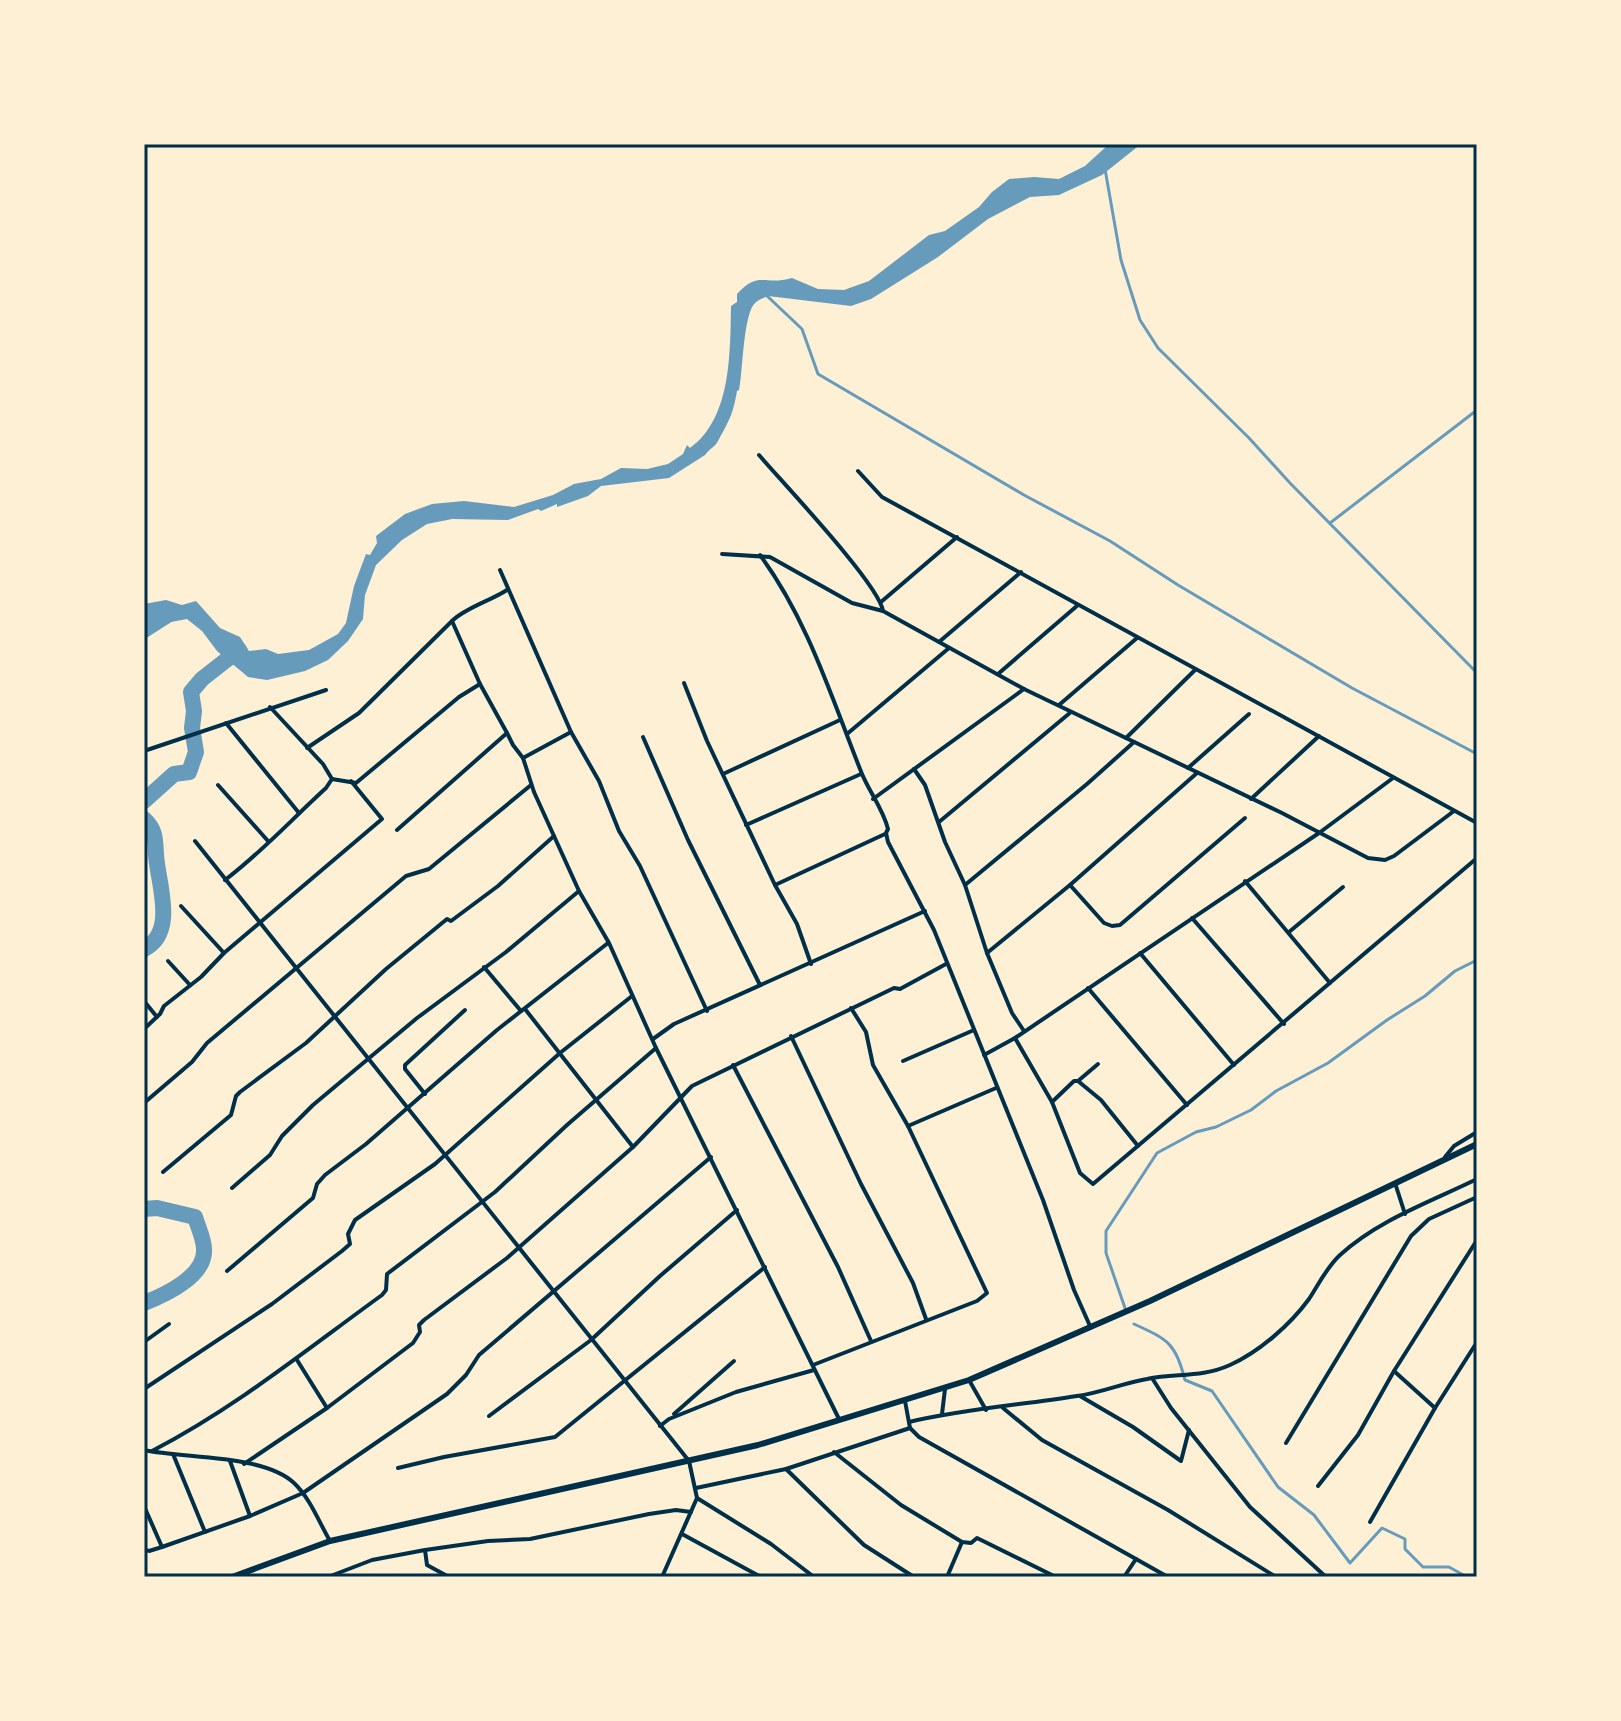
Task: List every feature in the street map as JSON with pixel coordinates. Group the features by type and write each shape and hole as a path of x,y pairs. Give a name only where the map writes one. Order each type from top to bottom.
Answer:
{"highway":[{"path":"236,1576 330,1541 758,1445 969,1380 1091,1328 1477,1144"}],"street":[{"path":"759,455 864,577 881,602 883,611"},
{"path":"858,471 875,492 1477,823"},
{"path":"881,602 957,537"},
{"path":"722,554 770,557 852,603 883,611 1024,689 1368,858 1385,860 1454,811"},
{"path":"760,555 776,576 801,622 862,774 882,811 888,829 886,833 902,874 926,911 1043,1200 1074,1290 1091,1328"},
{"path":"500,570 571,732 599,781 619,831 650,888 707,1011"},
{"path":"939,642 1021,572"},
{"path":"307,748 359,713 459,614 508,590"},
{"path":"998,674 1078,604"},
{"path":"452,621 480,684 523,758 531,785 579,891 609,943 656,1048 840,1422"},
{"path":"1059,705 1137,638"},
{"path":"847,734 949,648"},
{"path":"1126,738 1196,669"},
{"path":"684,683 746,825 797,924 811,964"},
{"path":"270,707 332,779 356,783 459,697 480,684"},
{"path":"873,799 1024,689"},
{"path":"144,751 326,690"},
{"path":"939,822 1071,712"},
{"path":"1188,768 1249,714"},
{"path":"723,774 841,720"},
{"path":"226,723 299,813"},
{"path":"523,758 571,732"},
{"path":"397,830 507,733"},
{"path":"1251,799 1319,736"},
{"path":"643,737 688,840 760,985"},
{"path":"965,885 1135,742"},
{"path":"914,769 925,785 1012,1013 1024,1031"},
{"path":"987,953 1070,885 1198,772"},
{"path":"746,825 862,774"},
{"path":"984,1055 1015,1038 1319,833 1393,778"},
{"path":"225,880 253,858 332,779"},
{"path":"144,1029 164,1006 224,953 382,819 351,781"},
{"path":"218,785 268,841"},
{"path":"144,1103 192,1062 207,1043 406,876 429,869 531,785"},
{"path":"1070,885 1104,923 1120,925 1245,818"},
{"path":"775,885 886,833"},
{"path":"163,1172 231,1115 236,1096 336,1016 386,969 447,919 451,921 498,886 554,836"},
{"path":"195,841 689,1461 697,1498 662,1577"},
{"path":"1015,1038 1052,1102 1080,1173 1093,1184 1477,858"},
{"path":"1245,881 1330,983"},
{"path":"1289,932 1343,887"},
{"path":"232,1188 270,1155 282,1136 313,1105 417,1018 579,891"},
{"path":"181,906 224,953"},
{"path":"653,1039 674,1024 926,911"},
{"path":"1192,918 1284,1024"},
{"path":"227,1271 312,1200 317,1184 325,1175 523,1010 609,943"},
{"path":"1140,953 1234,1065"},
{"path":"168,961 190,985"},
{"path":"244,1464 327,1408 413,1343 424,1320 518,1248 633,1147 692,1086 851,1008 894,988 900,989 946,964"},
{"path":"484,967 560,1053 633,1147"},
{"path":"1088,988 1187,1105"},
{"path":"144,1389 307,1278 350,1244 348,1234 355,1220 445,1155 560,1053 632,996"},
{"path":"144,1001 157,1017"},
{"path":"669,1419 736,1392 813,1368 871,1341 977,1301 987,1293 908,1126 873,1065 866,1032 851,1008"},
{"path":"425,1094 405,1065 465,1010"},
{"path":"903,1061 974,1030"},
{"path":"791,1036 861,1184 913,1283 926,1320"},
{"path":"152,1451 217,1414 297,1360 382,1295 387,1274 483,1202 656,1048"},
{"path":"1052,1102 1098,1064"},
{"path":"733,1065 838,1267 871,1341"},
{"path":"1078,1081 1101,1100 1138,1146"},
{"path":"908,1126 996,1088"},
{"path":"1441,1161 1454,1146 1477,1132"},
{"path":"144,1549 149,1551 205,1532 303,1493 447,1394 466,1375 479,1355 711,1157"},
{"path":"696,1488 786,1469 942,1414 1080,1396 1151,1378 1191,1377 1228,1366 1264,1345 1301,1310 1322,1275 1363,1236 1477,1179"},
{"path":"1395,1183 1405,1214"},
{"path":"1286,1443 1411,1236 1429,1219 1477,1197"},
{"path":"489,1416 591,1340 737,1210"},
{"path":"1318,1486 1358,1435 1394,1371 1477,1240"},
{"path":"398,1468 555,1437 765,1267"},
{"path":"144,1342 169,1324"},
{"path":"1370,1522 1477,1342"},
{"path":"297,1360 327,1408"},
{"path":"660,1426 734,1361"},
{"path":"1394,1371 1435,1408"},
{"path":"1151,1378 1250,1507 1326,1577"},
{"path":"969,1380 986,1410"},
{"path":"942,1414 945,1387"},
{"path":"1080,1396 1133,1427 1181,1461 1189,1430"},
{"path":"905,1401 910,1425 919,1437 1168,1577"},
{"path":"1003,1408 1042,1440 1168,1510 1276,1577"},
{"path":"144,1450 262,1466 280,1474 303,1493 330,1541"},
{"path":"834,1452 901,1505 962,1542 971,1543 977,1538 1056,1577"},
{"path":"173,1454 205,1532"},
{"path":"230,1461 250,1516"},
{"path":"786,1469 864,1545 914,1577"},
{"path":"697,1498 771,1544 814,1577"},
{"path":"144,1506 162,1547"},
{"path":"328,1577 372,1560 425,1550 530,1539 676,1510 691,1512"},
{"path":"682,1534 761,1577"},
{"path":"947,1577 962,1542"},
{"path":"425,1550 427,1565 449,1577"},
{"path":"1124,1577 1136,1559"}],"water":[{"path":"1109,144 1141,144 1102,175 1059,195 1030,197 988,219 938,257 871,299 851,306 768,296 758,301 748,317 739,390 732,411 717,443 705,455 669,478 601,486 588,496 508,520 452,519 427,524 402,540 376,565 365,595 363,619 348,641 328,660 305,671 267,680 248,677 217,651 202,631 187,619 144,627 144,604 166,600 182,605 196,601 220,628 240,637 249,651 266,649 278,654 309,650 338,634 346,623 354,586 366,554 370,555 377,543 376,536 405,514 432,504 464,501 514,507 553,495 574,484 601,479 621,468 647,469 668,464 683,454 687,445 690,448 704,435 721,402 729,363 731,306 737,302 737,294 751,282 792,278 818,289 844,290 869,281 929,235 945,231 979,207 1009,179 1059,179 1085,166"}],"waterway":[{"path":"1105,169 1121,260 1140,320 1158,348 1477,673"},
{"path":"765,294 802,329 818,374 1024,495 1110,541 1352,688 1477,754"},
{"path":"1330,523 1477,410"},
{"path":"144,630 169,614"},
{"path":"144,801 174,774 189,772 196,752 191,692 202,679 239,650"},
{"path":"144,819 154,835 163,905 160,931 144,949"},
{"path":"1125,1308 1106,1253 1106,1231 1157,1153 1196,1132 1216,1127 1251,1110 1276,1091 1328,1063 1425,996 1455,971 1477,960"},
{"path":"144,1209 157,1208 195,1217 204,1249 203,1259 191,1276 173,1290 144,1303"},
{"path":"1134,1324 1169,1344 1178,1358 1185,1380 1212,1391 1278,1487 1314,1515 1350,1563 1382,1528 1405,1539 1405,1549 1423,1567 1449,1567 1467,1577"}]}
